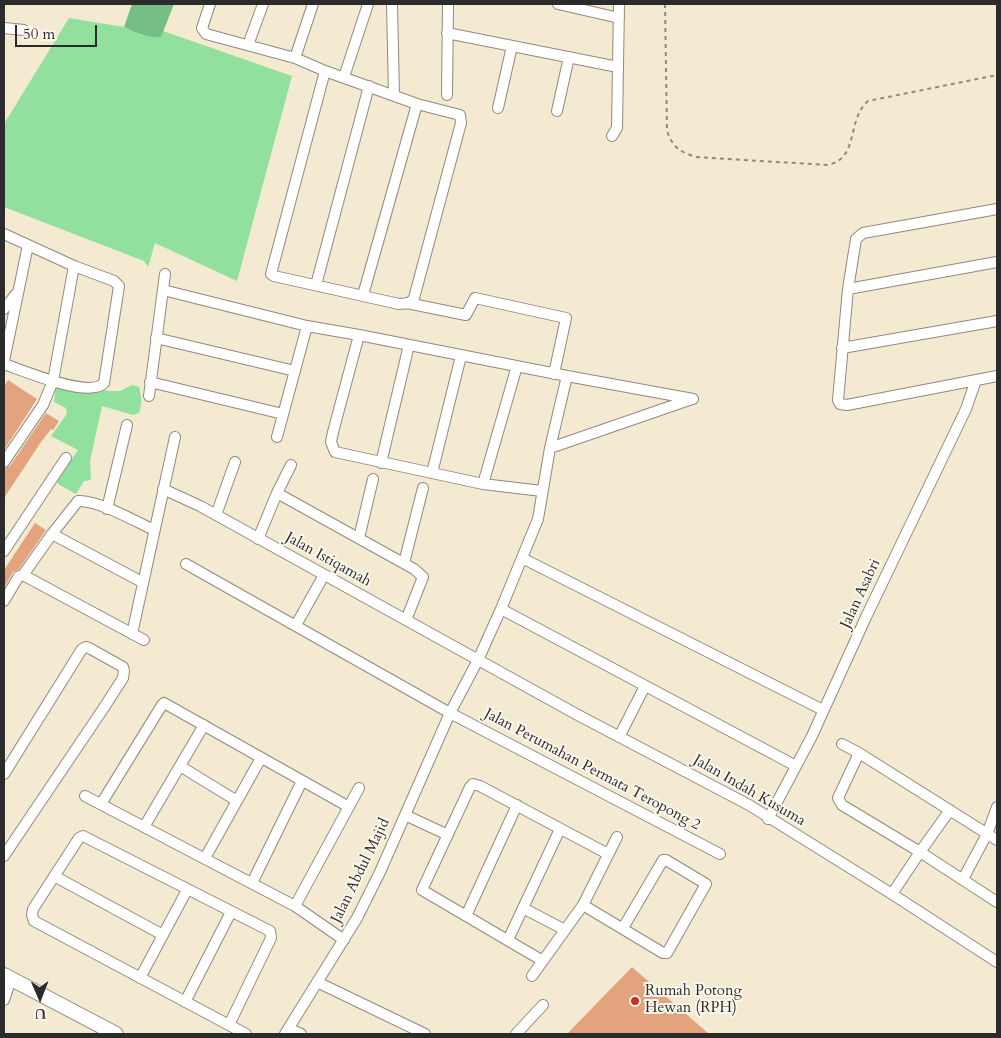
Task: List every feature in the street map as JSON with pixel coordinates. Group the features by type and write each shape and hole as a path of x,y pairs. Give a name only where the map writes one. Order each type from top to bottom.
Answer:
{"main road":[{"path":"7,977 111,1033"}],"street":[{"path":"210,4 202,28 206,34 295,58 324,71 417,104 460,115 461,123 414,298 407,304"},
{"path":"248,45 262,4"},
{"path":"295,58 313,4"},
{"path":"344,77 368,4"},
{"path":"392,4 394,95"},
{"path":"447,95 448,4"},
{"path":"558,4 619,18"},
{"path":"612,136 617,128 619,4"},
{"path":"4,28 24,30"},
{"path":"447,33 618,67"},
{"path":"498,108 512,46"},
{"path":"557,111 568,57"},
{"path":"324,71 271,274 399,304 466,315 475,298 566,318 554,374"},
{"path":"316,285 369,86"},
{"path":"364,295 417,104"},
{"path":"997,209 864,233 856,239 848,289 838,400 843,405 997,376"},
{"path":"4,234 74,266 114,281 120,286 104,383 101,387 70,386 4,363 28,245"},
{"path":"848,289 997,262"},
{"path":"4,462 43,405 53,381 74,266"},
{"path":"149,396 165,274"},
{"path":"163,290 307,326 693,399 550,448"},
{"path":"4,309 18,291"},
{"path":"842,348 997,321"},
{"path":"276,437 307,326"},
{"path":"359,335 331,442 335,452 484,484 542,491"},
{"path":"156,338 295,371"},
{"path":"381,463 409,345"},
{"path":"432,473 462,356"},
{"path":"484,484 517,366"},
{"name":"Jalan Abdul Majid","path":"288,1031 344,940 380,872 450,713 478,660 501,609 538,519 550,448 567,376"},
{"name":"Jalan Asabri","path":"768,819 824,710 866,617 966,410 976,380"},
{"path":"150,382 283,414"},
{"path":"107,509 127,425"},
{"path":"132,634 175,437"},
{"path":"4,551 66,458"},
{"path":"216,515 235,462"},
{"path":"258,539 277,493 291,466"},
{"path":"360,538 374,480"},
{"path":"404,562 422,488"},
{"name":"Jalan Istiqamah","path":"163,489 200,506 478,660"},
{"path":"277,493 419,572 423,576 406,620"},
{"path":"4,601 19,576 23,575 78,501 84,500 154,530"},
{"path":"52,534 142,582"},
{"path":"522,558 824,710"},
{"name":"Jalan Perumahan Permata Teropong 2","path":"186,564 450,713 720,854"},
{"path":"23,575 144,640"},
{"path":"296,625 324,575"},
{"path":"501,609 796,766"},
{"path":"4,774 82,650 86,647 89,648 123,667 123,678 113,694 4,856"},
{"name":"Jalan Indah Kusuma","path":"478,660 749,806 892,894 997,962"},
{"path":"620,737 645,686"},
{"path":"101,804 164,703 349,807"},
{"path":"144,827 204,725"},
{"path":"842,744 997,840"},
{"path":"859,753 840,794 839,802 997,902"},
{"path":"204,858 260,758"},
{"path":"180,766 237,800"},
{"path":"252,884 302,781"},
{"path":"543,961 422,890 473,784 477,784 608,854"},
{"path":"295,906 359,788"},
{"path":"85,796 295,906 344,940"},
{"path":"466,916 517,806"},
{"path":"963,879 987,834 997,807"},
{"path":"892,894 950,810"},
{"path":"405,816 448,835"},
{"path":"508,940 560,829"},
{"path":"228,1026 272,935 270,931 83,836 79,838 33,909 34,921 228,1026 246,1034"},
{"path":"532,976 583,905 617,837"},
{"path":"583,905 663,954 667,953 706,884 663,860 623,928"},
{"path":"54,876 163,935"},
{"path":"140,978 187,890"},
{"path":"523,908 565,930"},
{"path":"185,1002 231,912"},
{"path":"4,1000 7,977"},
{"path":"317,982 425,1034"},
{"path":"516,1034 543,1005"},
{"path":"288,1031 301,1034"}],"path":[{"path":"665,4 667,131 672,144 683,152 696,157 827,165 836,163 844,158 861,107 868,101 997,75"}],"green space":[{"path":"132,4 174,4 161,37 146,36 124,27"},
{"path":"69,18 124,27 139,34 161,37 163,31 292,76 237,281 155,243 148,267 144,261 4,207 4,124"},
{"path":"132,385 139,387 140,391 141,407 139,413 133,415 102,406 90,461 91,480 84,481 76,494 58,484 57,480 78,450 51,436 67,414 66,408 54,402 56,386 120,391"}],"building":[{"path":"8,380 37,399 4,450 4,386"},
{"path":"46,413 59,421 41,442 4,498 4,469 10,466"},
{"path":"35,523 46,530 19,569 13,572 4,588 4,570"},
{"name":"Rumah Potong Hewan (RPH)","path":"632,967 709,1034 567,1034"}],"place":[{"name":"Rumah Potong Hewan (RPH)","path":"635,1001"}]}
